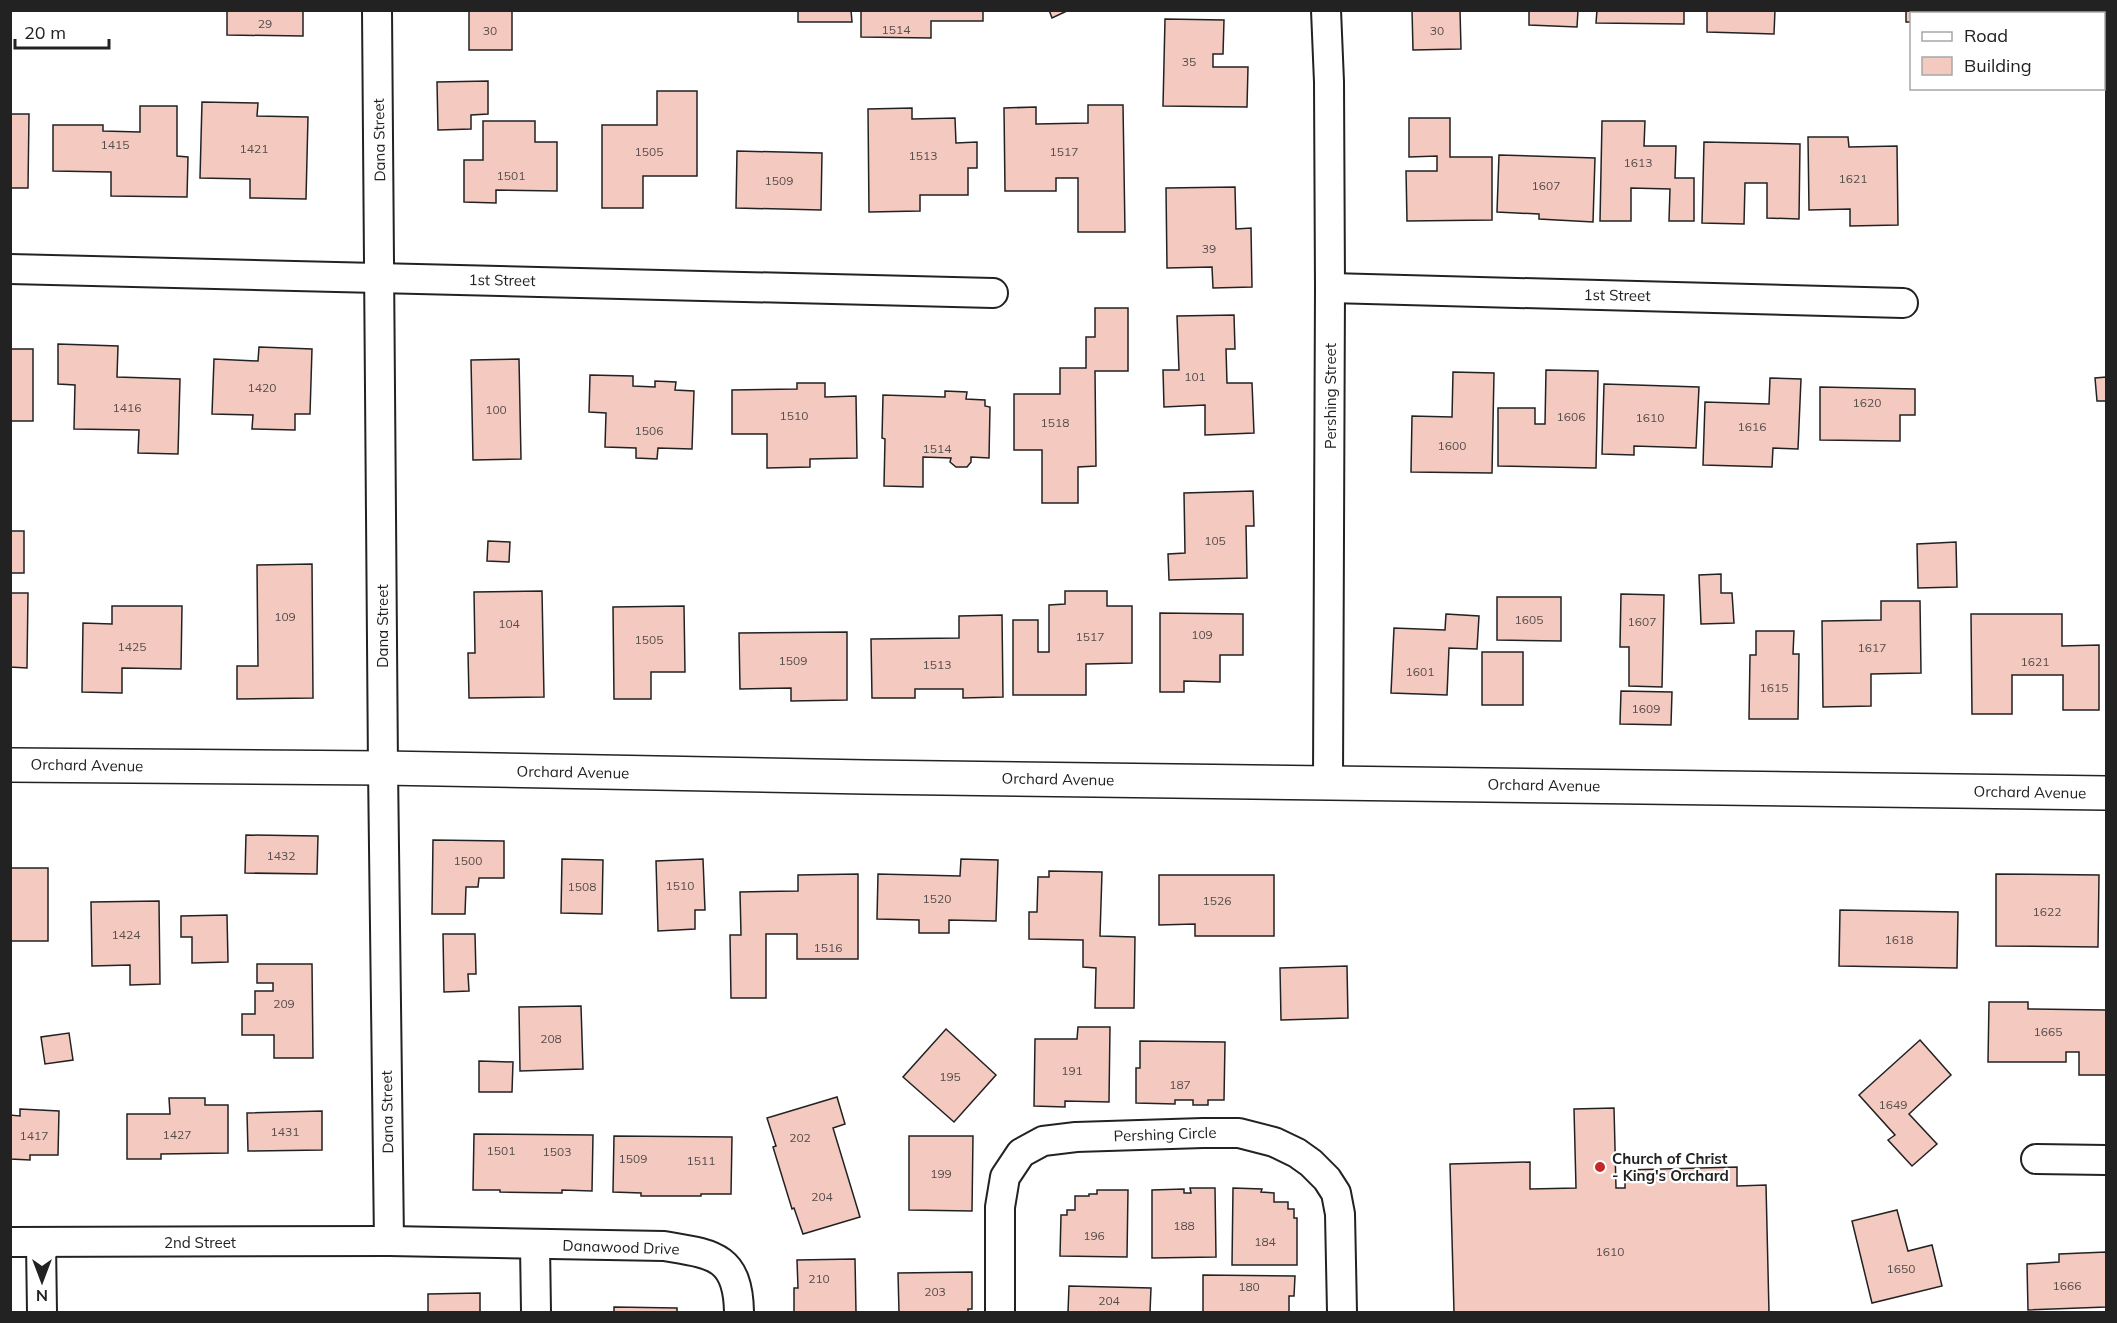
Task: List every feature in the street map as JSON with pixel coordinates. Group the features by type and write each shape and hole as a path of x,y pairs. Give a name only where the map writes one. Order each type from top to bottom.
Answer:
{"street":[{"name":"Dana Street","path":"377,10 389,1241"},
{"name":"Pershing Street","path":"1326,10 1329,82 1330,288 1328,782"},
{"name":"1st Street","path":"10,269 993,293"},
{"name":"1st Street","path":"1330,288 1903,303"},
{"name":"Orchard Avenue","path":"10,765 383,768 866,777 2106,793"},
{"name":"Pershing Circle","path":"1000,1312 1000,1207 1005,1177 1022,1153 1042,1141 1076,1137 1239,1132 1274,1142 1297,1153 1311,1163 1336,1193 1340,1214 1342,1312"},
{"path":"2036,1159 2106,1160"},
{"name":"2nd Street","path":"10,1242 389,1241"},
{"name":"Danawood Drive","path":"389,1241 664,1246 705,1252 721,1261 732,1275 739,1312"},
{"path":"41,1243 42,1312"},
{"path":"535,1245 536,1312"}],"building":[{"path":"227,10 303,10 303,36 227,35"},
{"path":"469,10 512,10 512,50 469,50"},
{"path":"798,10 851,10 852,22 798,22"},
{"path":"861,10 983,10 983,21 931,21 931,38 861,37"},
{"path":"1049,10 1069,10 1052,18"},
{"path":"1412,10 1460,10 1461,49 1413,50"},
{"path":"1529,10 1578,10 1577,27 1529,25"},
{"path":"1597,10 1684,10 1684,24 1596,23"},
{"path":"1707,10 1775,10 1774,34 1707,32"},
{"path":"1906,10 2003,10 2003,12 1910,12 1910,22 1906,22"},
{"path":"2008,10 2098,10 2098,12 2008,12"},
{"path":"1165,19 1224,20 1223,54 1213,54 1213,67 1248,67 1247,107 1163,106"},
{"path":"488,81 488,114 471,115 471,129 438,130 437,82"},
{"path":"657,91 697,91 697,176 643,176 643,208 602,208 602,125 657,125"},
{"path":"202,102 258,103 257,116 308,117 306,199 250,198 250,179 200,178"},
{"path":"1088,105 1123,105 1125,232 1078,232 1078,178 1056,178 1056,191 1005,191 1004,108 1036,107 1036,124 1088,123"},
{"path":"140,106 177,106 177,156 188,157 187,197 111,196 111,172 53,171 53,125 103,125 103,131 140,132"},
{"path":"912,108 912,119 955,118 956,143 977,142 977,168 968,168 968,195 920,195 920,211 869,212 868,109"},
{"path":"10,114 29,114 28,188 10,188"},
{"path":"1409,118 1450,118 1450,157 1492,157 1492,220 1407,221 1406,171 1437,171 1437,156 1409,157"},
{"path":"483,121 535,121 535,142 557,142 557,191 496,190 496,203 464,202 464,160 483,160"},
{"path":"1602,121 1645,121 1644,146 1676,146 1675,178 1694,178 1694,221 1669,221 1670,189 1631,188 1631,221 1600,221"},
{"path":"1808,137 1848,137 1849,147 1897,146 1898,225 1850,226 1850,209 1809,210"},
{"path":"1704,142 1800,144 1799,219 1767,218 1767,183 1745,183 1744,224 1702,223"},
{"path":"737,151 822,153 821,210 736,208"},
{"path":"1499,155 1595,158 1593,222 1539,219 1539,214 1497,212"},
{"path":"1235,187 1236,229 1251,228 1252,287 1213,288 1212,267 1167,268 1166,188"},
{"path":"1095,308 1128,308 1128,371 1095,371 1096,466 1078,467 1078,503 1042,503 1042,450 1014,450 1014,394 1060,394 1060,368 1086,368 1086,337 1095,337"},
{"path":"1234,315 1235,349 1226,349 1227,383 1252,383 1254,433 1205,435 1205,405 1164,407 1163,370 1179,370 1177,316"},
{"path":"58,344 118,346 117,377 180,379 178,454 138,453 139,430 74,429 75,385 58,384"},
{"path":"259,347 312,349 310,414 295,414 295,430 252,429 253,415 212,414 214,359 258,361"},
{"path":"10,349 33,349 33,421 10,421"},
{"path":"519,359 521,459 473,460 471,360"},
{"path":"1546,370 1598,371 1596,468 1498,466 1498,408 1535,408 1535,424 1545,424"},
{"path":"1453,372 1494,373 1492,473 1411,472 1412,416 1452,417"},
{"path":"590,375 633,376 633,386 655,387 655,381 676,382 675,390 694,391 692,449 658,448 657,459 636,458 636,448 605,447 606,413 589,412"},
{"path":"2106,377 2106,401 2097,401 2095,378"},
{"path":"1770,378 1801,379 1798,449 1773,448 1772,467 1703,465 1705,402 1769,404"},
{"path":"797,383 825,383 825,397 856,396 857,458 810,459 810,467 767,468 767,434 732,434 732,390 797,389"},
{"path":"1604,384 1699,387 1696,448 1634,446 1634,455 1602,454"},
{"path":"1820,387 1915,389 1915,415 1900,415 1900,441 1820,440"},
{"path":"945,391 967,392 966,399 985,400 985,406 990,407 989,458 971,457 971,462 967,467 956,467 950,462 951,458 923,457 923,487 884,486 883,395 945,397"},
{"path":"1253,491 1254,526 1246,526 1247,578 1169,580 1168,554 1185,553 1184,493"},
{"path":"10,531 24,531 24,573 10,573"},
{"path":"488,541 510,542 509,562 487,561"},
{"path":"1956,542 1957,587 1918,588 1917,544"},
{"path":"312,564 313,698 237,699 237,666 258,666 257,565"},
{"path":"1721,574 1721,593 1732,593 1734,623 1701,624 1699,575"},
{"path":"542,591 544,697 469,698 468,653 475,653 474,592"},
{"path":"1065,591 1107,591 1107,606 1132,606 1132,663 1086,664 1086,695 1013,695 1013,620 1038,620 1038,652 1049,652 1049,605 1065,604"},
{"path":"10,593 28,593 27,668 10,667"},
{"path":"1621,594 1664,595 1662,687 1629,686 1629,647 1620,647"},
{"path":"1497,597 1561,597 1561,641 1497,640"},
{"path":"1881,601 1920,601 1921,673 1871,674 1871,706 1823,707 1822,621 1881,620"},
{"path":"112,606 182,606 181,669 122,668 122,693 82,692 83,623 112,624"},
{"path":"684,606 685,672 651,672 651,699 614,699 613,607"},
{"path":"1160,613 1243,614 1243,655 1220,655 1220,682 1184,681 1184,692 1160,692"},
{"path":"1446,614 1479,616 1477,649 1449,648 1447,695 1391,693 1394,628 1445,630"},
{"path":"1971,614 2062,614 2062,646 2099,645 2099,710 2063,710 2063,675 2012,675 2012,714 1972,714"},
{"path":"1002,615 1003,697 963,698 963,689 915,689 915,698 872,698 871,639 959,638 959,616"},
{"path":"1756,631 1794,631 1793,654 1799,654 1798,719 1749,719 1750,655 1756,655"},
{"path":"847,632 847,700 791,701 791,688 740,689 739,633"},
{"path":"1482,652 1523,652 1523,705 1482,705"},
{"path":"1621,691 1672,692 1671,725 1620,724"},
{"path":"246,835 318,836 317,874 245,873"},
{"path":"433,840 504,841 504,878 479,878 478,887 466,887 465,914 432,914"},
{"path":"562,859 603,860 602,914 561,913"},
{"path":"703,859 705,910 695,910 695,929 658,931 656,861"},
{"path":"961,859 998,860 996,921 949,920 949,933 919,933 919,920 877,919 878,874 960,876"},
{"path":"10,868 48,868 48,941 10,941"},
{"path":"1049,871 1102,872 1100,936 1135,937 1134,1008 1095,1008 1096,968 1083,967 1083,940 1029,939 1029,912 1037,912 1038,877 1049,877"},
{"path":"858,874 858,959 797,959 797,934 766,934 766,998 731,998 730,935 741,935 740,892 798,891 798,875"},
{"path":"1996,874 2099,875 2098,947 1996,946"},
{"path":"1159,875 1274,875 1274,936 1195,936 1195,924 1159,925"},
{"path":"159,901 160,984 130,985 130,965 92,966 91,902"},
{"path":"1840,910 1958,912 1957,968 1839,966"},
{"path":"227,915 228,962 192,963 192,937 181,937 181,916"},
{"path":"443,934 475,934 476,974 468,974 469,991 444,992"},
{"path":"257,964 312,964 313,1058 274,1058 274,1035 242,1035 242,1014 255,1014 255,991 273,991 273,983 257,983"},
{"path":"1347,966 1348,1018 1281,1020 1280,968"},
{"path":"1989,1002 2028,1002 2028,1009 2106,1010 2106,1075 2079,1075 2079,1052 2066,1052 2066,1062 1988,1062"},
{"path":"581,1006 583,1069 520,1071 519,1007"},
{"path":"1078,1027 1110,1027 1109,1102 1065,1101 1065,1107 1034,1106 1035,1039 1077,1039"},
{"path":"946,1029 996,1075 954,1122 903,1077"},
{"path":"69,1033 73,1060 45,1064 41,1037"},
{"path":"1920,1040 1951,1075 1909,1114 1937,1144 1912,1166 1888,1140 1895,1135 1859,1095"},
{"path":"1140,1041 1225,1042 1224,1100 1208,1100 1208,1105 1193,1105 1193,1100 1175,1100 1175,1104 1136,1103 1136,1068 1140,1068"},
{"path":"479,1061 513,1062 512,1092 479,1092"},
{"path":"837,1097 845,1124 833,1128 860,1217 803,1234 794,1208 792,1209 773,1147 776,1146 767,1118"},
{"path":"169,1098 205,1098 205,1105 228,1105 228,1153 161,1154 161,1159 127,1159 127,1114 170,1114"},
{"path":"1614,1108 1616,1188 1625,1188 1625,1170 1737,1167 1737,1186 1766,1185 1769,1312 1454,1312 1450,1164 1530,1162 1530,1189 1576,1188 1574,1109"},
{"path":"20,1109 59,1111 58,1155 30,1155 30,1160 10,1159 10,1115 20,1116"},
{"path":"322,1111 322,1150 248,1151 247,1113"},
{"path":"474,1134 593,1135 592,1191 562,1190 562,1193 473,1190"},
{"path":"614,1136 732,1137 731,1194 641,1196 641,1193 613,1192"},
{"path":"909,1136 973,1136 972,1211 909,1210"},
{"path":"1190,1188 1215,1188 1216,1257 1152,1258 1152,1190 1184,1189 1184,1193 1191,1193"},
{"path":"1233,1188 1262,1189 1261,1192 1274,1193 1274,1202 1288,1202 1288,1209 1294,1209 1294,1218 1297,1218 1297,1265 1232,1265"},
{"path":"1097,1190 1128,1190 1127,1257 1060,1256 1061,1215 1067,1215 1067,1210 1075,1210 1075,1196 1097,1194"},
{"path":"1897,1210 1908,1251 1932,1245 1942,1286 1872,1303 1852,1221"},
{"path":"2106,1252 2106,1307 2028,1310 2027,1264 2059,1262 2059,1254"},
{"path":"855,1259 856,1312 794,1312 794,1288 798,1288 797,1260"},
{"path":"972,1272 972,1309 968,1309 968,1312 899,1312 898,1273"},
{"path":"1203,1275 1295,1276 1294,1296 1289,1296 1289,1312 1203,1312"},
{"path":"1069,1286 1151,1288 1150,1312 1068,1312"},
{"path":"480,1293 480,1312 428,1312 428,1294"},
{"path":"614,1307 677,1308 677,1312 614,1312"}],"place":[{"name":"Church of Christ - King's Orchard","path":"1600,1167"}]}
